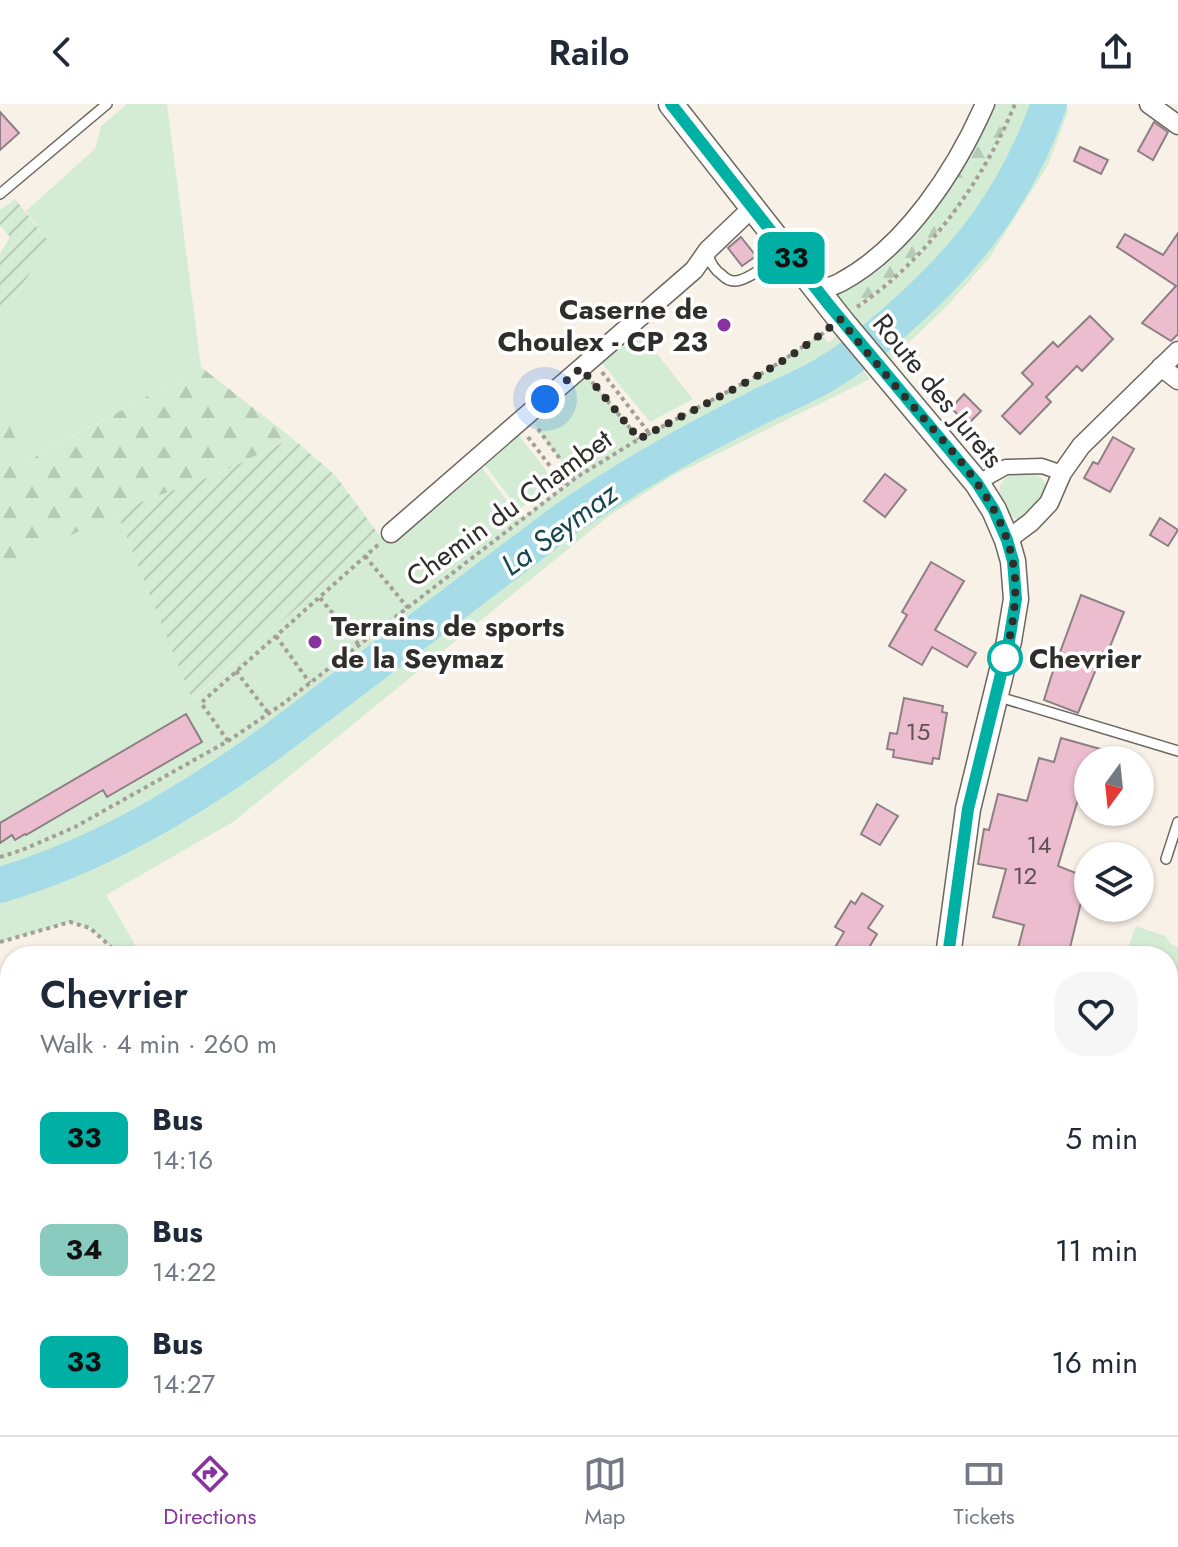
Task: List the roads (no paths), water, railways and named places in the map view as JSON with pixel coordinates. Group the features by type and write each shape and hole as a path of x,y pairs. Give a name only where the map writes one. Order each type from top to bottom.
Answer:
{"street":[{"name":"Route des Jurets","path":"671,104 842,321 977,483 994,510 1007,540 1013,561 1016,599 968,809 949,946"},
{"path":"818,291 841,282 879,255 912,222 954,164 985,104"},
{"path":"1149,104 1178,125"},
{"path":"391,533 694,270 708,250 752,208"},
{"path":"1007,540 1049,503 1062,473 1081,446 1178,351"},
{"path":"1161,367 1178,380"},
{"path":"977,483 1006,467 1042,466 1062,473"}],"lane":[{"path":"0,194 107,104"},
{"path":"708,250 710,261 718,271 734,281 743,279 786,251"},
{"path":"996,696 1178,751"},
{"path":"1166,859 1178,822"}],"waterway":[{"name":"La Seymaz","path":"0,885 72,859 174,807 269,744 563,521 680,449 838,367 923,296 968,248 1006,196 1049,104"}],"place":[{"name":"Caserne de Choulex - CP 23","path":"724,325"},
{"name":"Terrains de sports de la Seymaz","path":"315,642"},
{"name":"Chevrier","path":"1005,658"}]}
